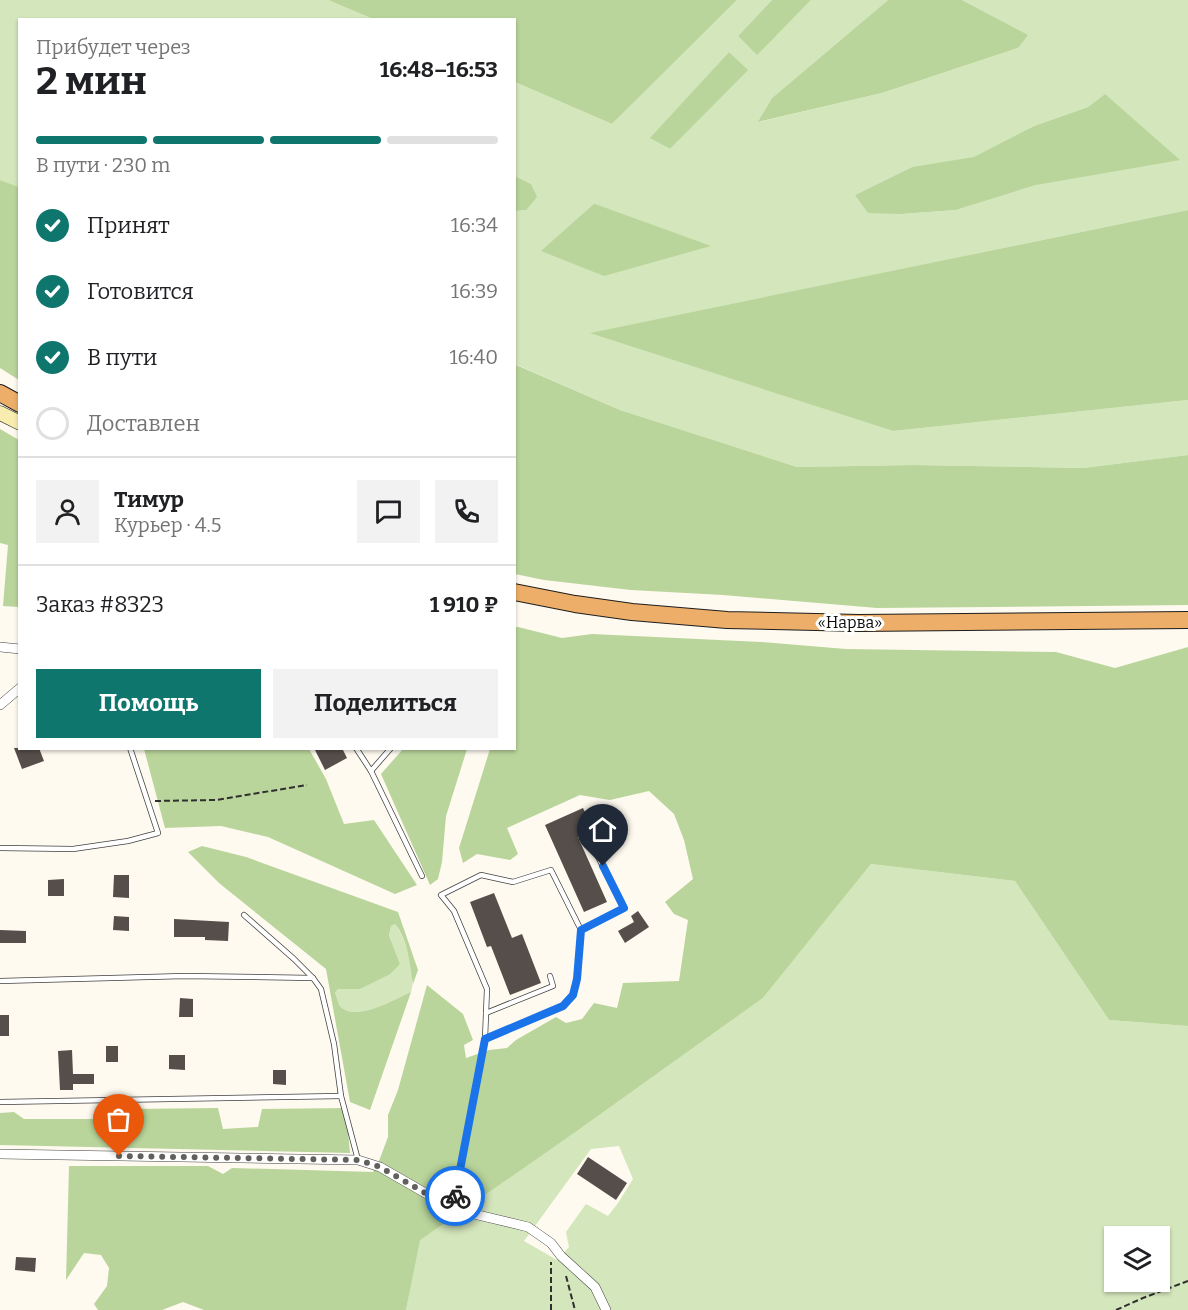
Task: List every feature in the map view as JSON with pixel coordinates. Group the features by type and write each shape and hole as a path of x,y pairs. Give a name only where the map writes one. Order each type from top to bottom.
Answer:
{"highway":[{"path":"0,393 18,403"},
{"path":"0,402 18,412"},
{"name":"«Нарва»","path":"516,592 632,612 727,620 927,622 1188,620"}],"main road":[{"path":"0,412 18,422"}],"street":[{"path":"0,646 18,649"},
{"path":"0,705 18,690"},
{"path":"0,1154 358,1160 380,1167 453,1209 528,1227 551,1243 561,1256 595,1287 606,1310"}],"lane":[{"path":"0,848 73,849 128,841 158,833 131,750"},
{"path":"357,750 371,771 422,876"},
{"path":"371,771 389,750"},
{"path":"581,930 624,908 592,845"},
{"path":"453,1209 485,1039 487,989 454,910 441,895 481,875 513,882 551,870 581,930 577,979 573,995 563,1006 485,1039"},
{"path":"244,915 294,959 321,989 334,1044 341,1096 358,1160"},
{"path":"0,981 186,976 313,978"},
{"path":"486,1013 553,986 550,976"},
{"path":"0,1102 341,1096"}],"path":[{"path":"148,801 216,800 307,785"},
{"path":"551,1243 551,1310"},
{"path":"561,1256 575,1310"},
{"path":"1116,1310 1188,1281"}],"green space":[{"path":"0,0 328,0 371,18 18,18 18,187 0,180"},
{"path":"328,0 737,0 612,124 516,82 516,18 371,18"},
{"path":"737,0 772,0 738,36 757,54 811,0 888,0 772,98 759,122 882,93 1018,48 1027,35 962,0 1188,0 1188,210 592,333 893,431 1188,400 1188,455 1083,468 913,465 797,467 620,410 516,364 516,211 526,210 531,184 516,176 516,82 612,124","holes":["729,52 747,70 670,149 651,138","1105,94 1036,185 956,210 901,214 855,195 912,167 974,158 1034,126 1088,107"]},
{"path":"772,0 811,0 757,55 738,36"},
{"path":"888,0 962,0 1028,35 1018,48 882,93 758,122 772,98"},
{"path":"729,52 748,70 670,149 650,138"},
{"path":"1105,94 1180,160 1036,185 956,210 901,214 868,213 855,195 912,167 974,157 1034,126 1088,107"},
{"path":"516,176 531,184 537,197 526,210 516,211"},
{"path":"0,180 18,187 18,379 0,368"},
{"path":"594,204 711,246 604,276 541,251"},
{"path":"1188,210 1188,400 893,431 590,333"},
{"path":"516,365 620,410 797,467 913,465 1083,468 1188,455 1188,605 877,608 631,590 544,580 516,574"},
{"path":"0,429 18,439 18,607 3,606 8,545 0,543"},
{"path":"516,627 562,638 592,634 761,642 846,649 1056,652 1115,668 1188,647 1188,1026 1109,1020 1015,881 871,864 763,998 420,1240 406,1310 204,1310 183,1302 162,1310 98,1310 94,1304 107,1286 109,1268 101,1255 84,1253 66,1280 69,1166 208,1166 223,1174 232,1168 373,1172 388,1137 388,1115 398,1090 427,985 463,1014 473,1040 464,1045 466,1058 489,1050 507,1048 516,1040 556,1017 566,1023 582,1019 594,1003 617,1008 623,983 679,981 688,920 674,914 665,902 693,879 684,840 674,814 649,791 610,800 580,795 507,828 518,854 510,860 477,854 463,863 459,848 490,750 516,750"},
{"path":"144,750 310,750 326,779 344,824 374,820 417,885 395,894 268,837 221,826 165,828"},
{"path":"402,750 467,750 446,816 442,862 438,879 430,885 381,774"},
{"path":"202,846 246,857 398,912 418,970 413,984 406,945 395,924 391,926 389,935 400,964 390,974 360,989 338,989 335,993 340,1006 347,1011 355,1012 375,1008 411,992 370,1110 350,1102 326,969 219,883 188,852"},
{"path":"871,864 1015,881 1109,1020 1188,1026 1188,1310 406,1310 419,1240 763,998","holes":["619,1146 633,1179 608,1216 586,1204 566,1232 569,1247 557,1260 524,1241 591,1149"]},
{"path":"395,924 403,938 409,957 413,976 411,992 365,1011 347,1011 340,1006 335,993 338,989 360,989 400,964 389,934 391,926"},
{"path":"218,1108 223,1129 258,1127 262,1109 346,1108 350,1153 0,1145 0,1113 14,1112 24,1119 126,1119 127,1109"}],"building":[{"path":"14,748 40,750 44,761 22,769"},
{"path":"315,750 343,750 347,758 325,770"},
{"path":"583,808 593,830 578,837 607,902 584,912 545,825"},
{"path":"114,875 129,875 129,898 113,897"},
{"path":"64,879 64,896 48,896 48,880"},
{"path":"494,893 512,938 522,934 541,983 510,995 491,946 487,947 470,902"},
{"path":"638,911 649,927 625,943 618,931 634,922 631,916"},
{"path":"114,916 129,917 129,931 113,930"},
{"path":"174,919 229,922 228,941 205,940 205,937 174,937"},
{"path":"0,930 26,931 26,943 0,943"},
{"path":"180,998 193,999 193,1017 179,1017"},
{"path":"0,1015 9,1015 9,1036 0,1036"},
{"path":"106,1046 118,1046 118,1062 106,1062"},
{"path":"72,1050 73,1074 94,1074 94,1084 73,1084 73,1090 60,1090 58,1051"},
{"path":"169,1055 185,1055 185,1070 169,1069"},
{"path":"273,1070 286,1070 286,1085 273,1084"},
{"path":"588,1157 627,1183 616,1200 577,1174"},
{"path":"16,1257 36,1258 35,1272 15,1270"}],"way so far":[{"path":"119,1156 358,1160 380,1167 453,1209 455,1196"}],"route":[{"path":"455,1196 485,1039 563,1006 573,995 577,979 581,930 624,908 603,866"}]}
